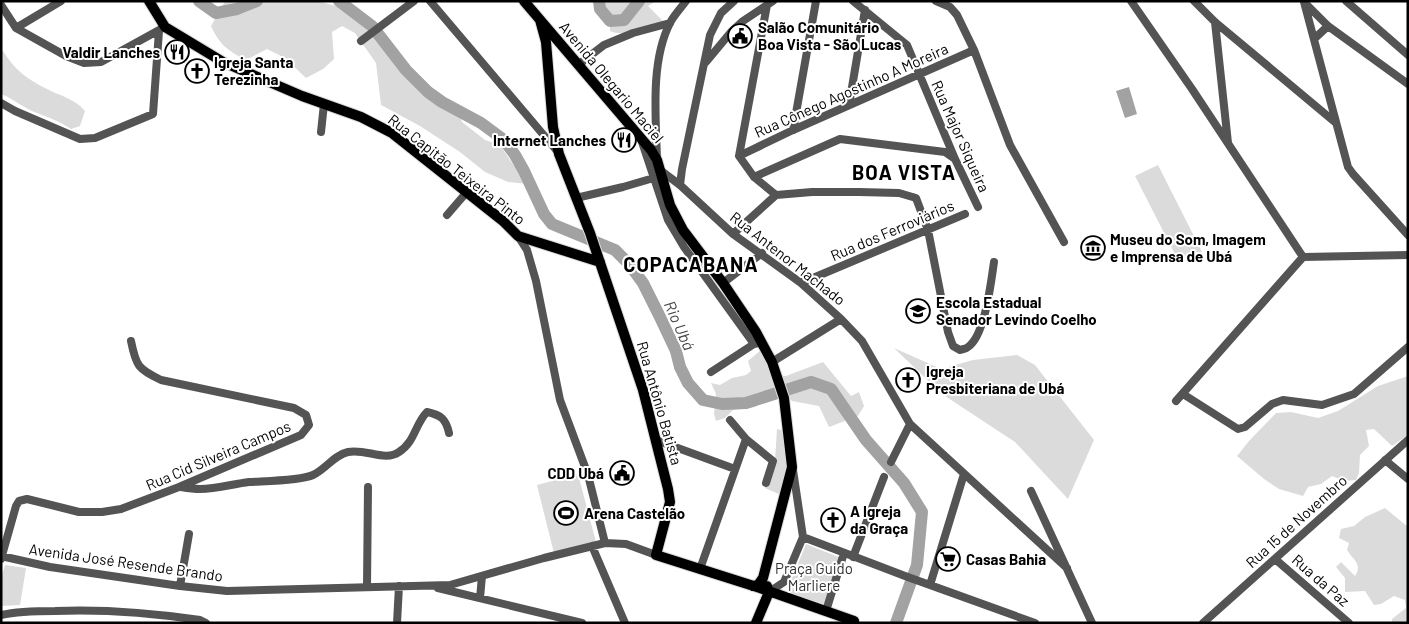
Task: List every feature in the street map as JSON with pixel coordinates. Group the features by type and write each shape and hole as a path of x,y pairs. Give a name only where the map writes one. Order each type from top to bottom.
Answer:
{"main road":[{"path":"150,1 162,29"},
{"name":"Avenida Olegario Maciel","path":"524,1 648,145 670,205 683,230 723,283 756,332 758,343 772,362 784,398 792,467"},
{"name":"Rua Antônio Batista","path":"540,20 546,42 553,127 559,154 590,233 643,390 670,502 656,555"},
{"name":"Rua Capitão Teixeira Pinto","path":"162,29 223,62 302,96 361,117 392,134 503,221 518,236 598,257"},
{"path":"548,60 552,54 562,52 569,54"},
{"path":"754,586 758,585 763,578 792,467"},
{"path":"656,555 754,586 854,621 853,623"},
{"path":"756,623 769,592 763,578"}],"street":[{"path":"16,28 61,1"},
{"path":"361,41 414,1"},
{"path":"430,1 559,154"},
{"path":"686,1 670,23 662,43 658,62 656,95 659,171 668,220 684,247 758,343 711,372"},
{"path":"680,186 710,35 714,23 734,1"},
{"path":"793,130 816,1"},
{"name":"Rua Major Siqueira","path":"853,1 906,45 955,159 978,207"},
{"path":"936,1 950,7 957,15 974,50 1010,145 1064,242"},
{"path":"1131,1 1192,88 1304,257"},
{"path":"1194,1 1215,22 1336,124"},
{"path":"1346,1 1408,55"},
{"path":"1304,2 1328,26 1408,84"},
{"path":"1304,2 1348,167 1408,235"},
{"path":"704,64 743,20 770,3"},
{"path":"770,3 739,156 754,177 776,195"},
{"path":"1,5 16,28 66,56 84,63 101,62 162,29"},
{"path":"849,105 865,10"},
{"path":"1215,22 1228,145"},
{"path":"578,65 604,45 634,33 670,23"},
{"path":"1314,39 1328,26"},
{"path":"1,103 80,139 95,138 153,114 162,29"},
{"name":"Rua Cônego Agostinho A Moreira","path":"739,156 974,50"},
{"path":"1390,70 1408,77"},
{"path":"320,132 324,104"},
{"path":"540,133 550,134 553,132 553,127"},
{"path":"640,137 659,171"},
{"path":"754,177 840,139 945,152 955,159"},
{"path":"576,198 659,171 675,173 680,172 682,169"},
{"name":"Rua Antenor Machado","path":"659,171 680,186 733,234 801,283 841,318 862,341 910,424 1067,568"},
{"path":"733,234 776,195 812,192 900,193 916,198 928,230 948,332 954,346 960,350 968,347 975,339 985,314 994,262"},
{"path":"447,215 466,193"},
{"name":"Rua dos Ferroviários","path":"801,283 965,214"},
{"path":"518,236 527,250 536,281 560,400 588,475 605,543"},
{"path":"723,283 762,254"},
{"path":"1176,401 1304,257 1408,255"},
{"path":"772,362 841,318"},
{"name":"Rua Cid Silveira Campos","path":"2,557 16,506 20,501 27,499 79,512 102,512 120,509 180,487 301,435 309,425 306,415 294,408 161,380 146,373 135,361 131,341"},
{"path":"1183,394 1238,429 1246,427 1272,404 1283,400 1322,405 1354,394 1406,353"},
{"path":"180,487 200,489 248,482 303,478 312,475 342,453 350,451 363,451 387,456 394,455 409,444 417,425 427,412 440,415 447,422 449,433"},
{"path":"730,420 746,439 773,461 766,483"},
{"path":"891,462 910,424"},
{"path":"700,569 746,439"},
{"path":"656,440 735,469"},
{"name":"Rua 15 de Novembro","path":"1203,623 1408,440"},
{"path":"1385,460 1408,479"},
{"path":"769,592 784,582 803,537 792,467"},
{"path":"926,583 964,474"},
{"path":"853,557 884,477"},
{"path":"367,587 368,487"},
{"path":"1030,491 1092,623"},
{"path":"180,586 189,534"},
{"path":"803,537 1035,623"},
{"path":"428,586 450,585 605,543 626,544 656,555"},
{"path":"592,546 625,623"},
{"path":"826,611 844,553"},
{"name":"Avenida José Resende Brando","path":"2,557 50,567 227,591 428,586"},
{"name":"Rua da Paz","path":"1275,558 1349,623"},
{"path":"480,598 482,576"},
{"path":"397,623 398,586"},
{"path":"428,586 582,623"},
{"path":"1,615 25,611 76,610 157,614 200,620 206,623"}],"green space":[{"path":"225,1 317,1 340,7 366,28 425,96 459,111 462,122 485,140 500,145 529,184 508,182 485,172 460,152 420,126 381,105 376,63 355,33 342,26 332,32 334,59 323,69 306,78 285,58 267,49 246,60 234,53 217,38 211,26"},
{"path":"595,1 656,1 648,6 663,21 637,31 616,33 610,31 610,21 600,15"},
{"path":"1,48 17,69 35,83 78,104 85,111 80,126 71,129 1,94"},
{"path":"1158,165 1202,252 1179,262 1135,176"},
{"path":"894,348 941,369 973,360 1017,355 1035,365 1094,440 1068,499 1015,442 942,394"},
{"path":"761,350 772,376 786,376 823,362 851,396 859,392 864,406 858,416 829,427 819,406 792,401 781,391 765,397 755,407 733,410 725,418 716,421 714,414 716,394 711,383 720,385 732,378 746,375 751,371 748,361"},
{"path":"1408,376 1408,435 1392,446 1374,429 1366,430 1369,446 1360,455 1359,473 1356,480 1344,481 1332,476 1321,484 1308,487 1303,496 1279,489 1237,456 1276,413 1291,412 1318,418 1338,411 1378,386"},
{"path":"777,429 784,431 788,465 781,495 765,488 775,461"},
{"name":"Arena Castelão","path":"578,474 596,542 554,553 537,485"},
{"path":"1385,508 1408,527 1408,623 1392,623 1392,619 1406,608 1405,600 1394,596 1381,604 1374,605 1365,591 1345,592 1345,578 1336,567 1341,562 1355,576 1358,568 1358,565 1347,550 1349,543 1339,538 1341,529 1354,526 1365,517"},
{"name":"Praça Guido Marliere","path":"806,544 841,558 825,608 785,596"},
{"path":"5,565 26,568 20,605 1,606 1,578"}],"shaded area":[{"path":"1129,87 1137,114 1125,118 1116,91"}],"waterway":[{"name":"Rio Ubá","path":"199,1 216,13 237,9 257,1"},
{"name":"Rio Ubá","path":"339,1 372,26 406,70 428,92 442,102 481,123 504,140 515,155 544,214 552,224 615,250 629,264 643,283 659,315 676,351 680,367 688,383 703,400 722,404 746,403 811,382 831,389 866,440 904,483 922,512 917,565 896,623"},
{"path":"599,1 600,9 610,21 624,20 639,1"}],"place":[{"name":"Salão Comunitário Boa Vista - São Lucas","path":"740,36"},
{"name":"Valdir Lanches","path":"177,52"},
{"name":"Igreja Santa Terezinha","path":"197,71"},
{"name":"Internet Lanches","path":"624,140"},
{"name":"Museu do Som, Imagem e Imprensa de Ubá","path":"1093,248"},
{"name":"Escola Estadual Senador Levindo Coelho","path":"918,311"},
{"name":"Igreja Presbiteriana de Ubá","path":"908,380"},
{"name":"CDD Ubá","path":"622,473"},
{"name":"Arena Castelão","path":"566,513"},
{"name":"A Igreja da Graça","path":"833,520"},
{"name":"Casas Bahia","path":"948,559"}],"district":[{"name":"BOA VISTA","path":"904,172"},
{"name":"COPACABANA","path":"691,264"}]}
